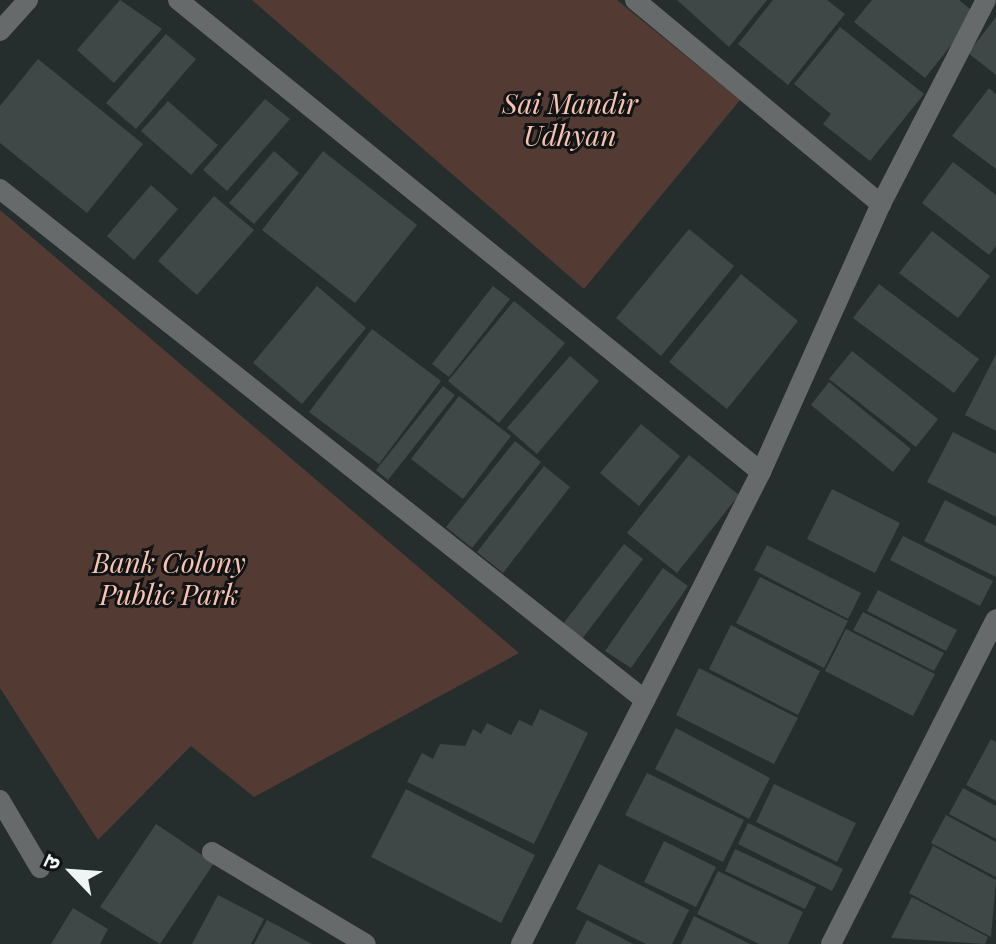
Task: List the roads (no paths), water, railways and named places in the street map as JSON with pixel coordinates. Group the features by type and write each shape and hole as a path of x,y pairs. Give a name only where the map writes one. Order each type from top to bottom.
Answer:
{"street":[{"path":"0,31 28,0"},
{"path":"178,0 761,472"},
{"path":"635,0 881,204"},
{"path":"521,944 761,472 881,204 986,0"},
{"path":"0,189 645,700"},
{"path":"831,944 996,619"},
{"path":"0,800 40,868"},
{"path":"212,852 366,944"}],"park label":[{"name":"Sai Mandir Udhyan","path":"570,119"},
{"name":"Bank Colony Public Park","path":"169,578"}]}
